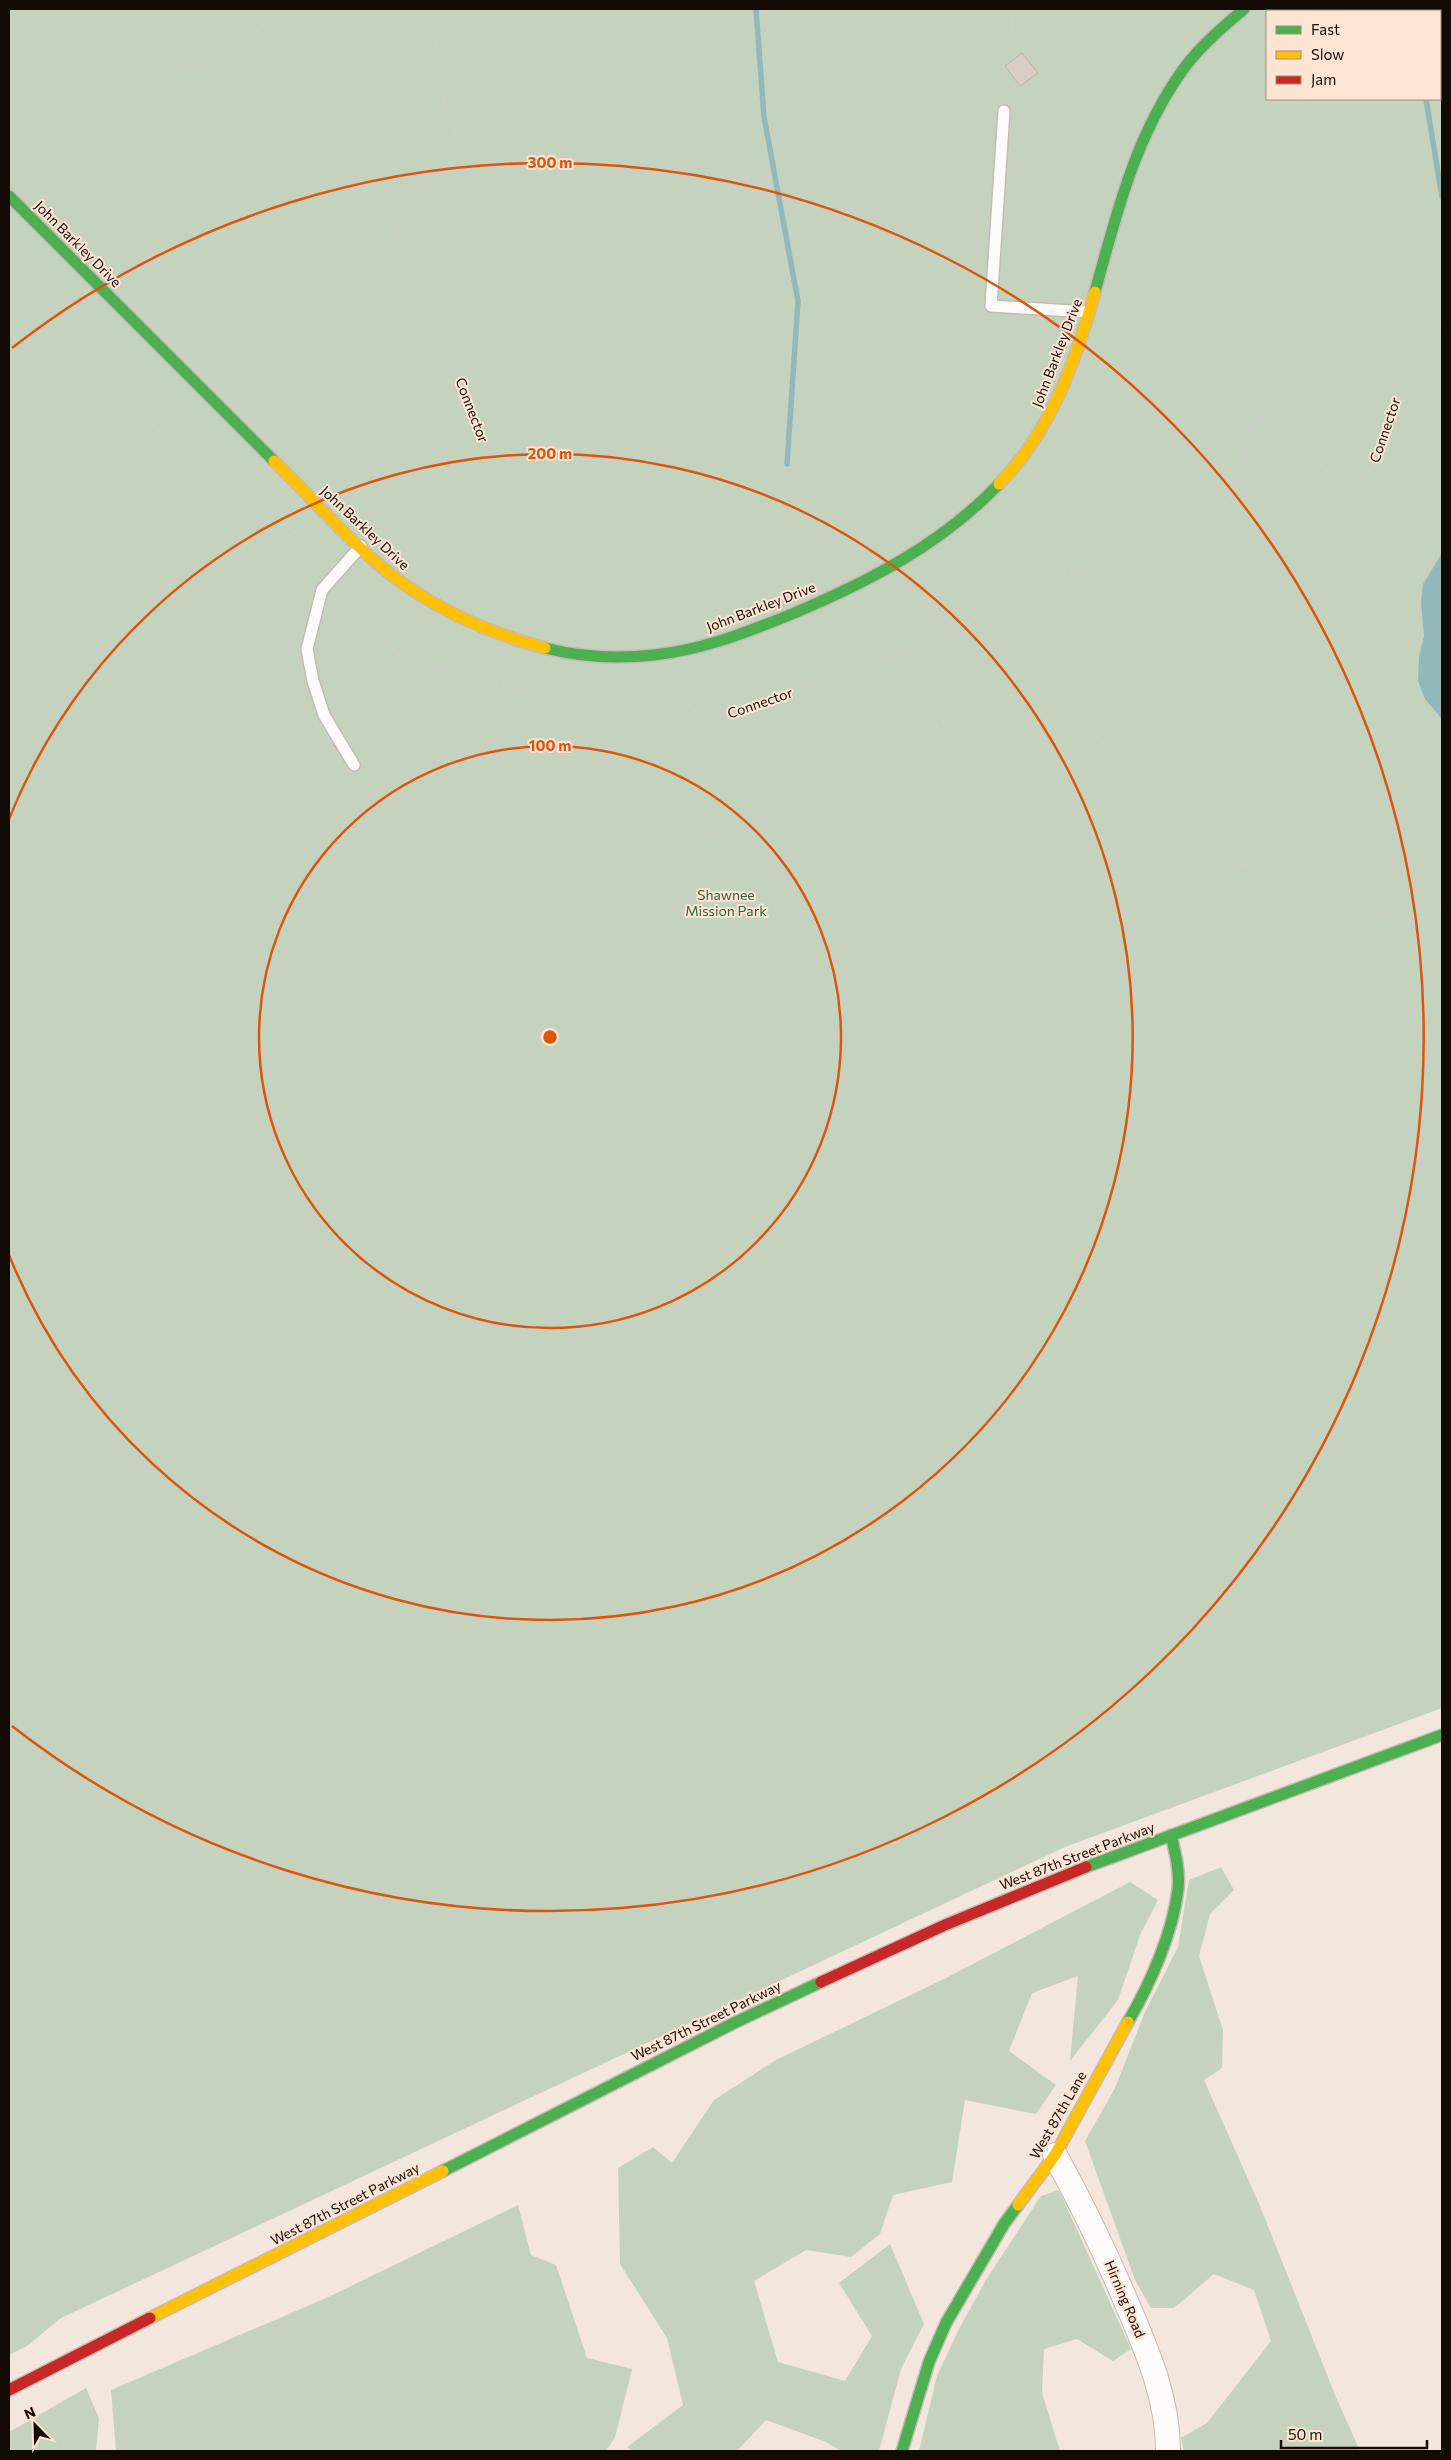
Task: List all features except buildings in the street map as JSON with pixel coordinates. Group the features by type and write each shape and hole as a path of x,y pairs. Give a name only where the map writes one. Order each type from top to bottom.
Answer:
{"street":[{"name":"John Barkley Drive","path":"9,196 361,546 396,578 436,605 479,627 529,645 588,656 652,655 699,646 747,631 862,582 923,548 961,520 1000,485 1030,447 1054,407 1090,312 1125,186 1155,113 1181,72 1214,34 1244,9"},
{"name":"West 87th Street Parkway","path":"9,2390 734,2023 975,1912 1171,1835 1442,1735"},
{"name":"West 87th Lane","path":"902,2451 929,2362 946,2323 1004,2224 1055,2155 1146,1990 1169,1926 1178,1888 1177,1862 1171,1835"},
{"name":"Hirning Road","path":"1055,2155 1102,2245 1152,2363 1162,2396 1168,2451"}],"lane":[{"path":"1004,112 991,306 1090,312"},
{"path":"354,765 324,715 312,681 308,649 322,590 361,546"}],"path":[{"path":"107,9 138,41 156,53 187,67 202,67 244,46 272,9"},
{"name":"Connector","path":"423,9 433,27 439,79 445,105 455,127 455,140 450,155 440,171 395,210 390,221 402,245 418,262 438,305 444,331 460,380 484,435 487,477 494,494 541,572 557,619 568,626 586,630"},
{"path":"1011,9 1012,31"},
{"path":"961,120 958,94 967,73 993,54 1012,31 1049,9"},
{"path":"9,242 20,266 37,291 213,492 244,516 283,524 342,567 367,594 379,633 402,660 512,687 539,701 568,725 627,784 674,820 720,836 772,816 957,714 1010,696 1044,706 1093,735 1130,766 1158,794 1193,852 1218,862 1309,873 1379,913 1407,923 1432,914 1442,908"},
{"name":"Connector","path":"627,655 650,678 696,710 720,716 934,642 970,623 1024,582 1050,573 1096,571 1116,559 1149,533 1172,525 1212,517 1220,513 1236,488 1252,423 1262,416 1276,423 1296,446 1336,479 1348,483 1356,481 1367,475 1375,465 1383,446 1400,388 1414,371 1424,347 1442,324"}],"green space":[{"name":"Shawnee Mission Park","path":"9,9 1442,9 1442,1708 1065,1847 61,2318 27,2346 9,2355"},
{"path":"1221,1867 1234,1890 1210,1914 1199,1956 1223,2030 1222,2068 1204,2080 1260,2206 1335,2395 1360,2451 1184,2451 1181,2438 1207,2423 1271,2341 1254,2290 1214,2274 1174,2308 1151,2308 1135,2280 1085,2141 1115,2088 1145,2012 1178,1947 1189,1880"},
{"path":"1130,1882 1158,1900 1140,1935 1118,2000 1070,2061 1078,1976 1032,1993 1009,2051 1056,2085 1036,2114 965,2100 952,2182 893,2195 880,2234 851,2257 806,2250 754,2281 778,2362 845,2381 872,2336 839,2283 890,2244 924,2324 901,2369 879,2451 841,2451 826,2442 766,2420 737,2451 632,2451 627,2447 683,2405 667,2338 620,2264 618,2168 653,2147 672,2163 714,2100 776,2060 946,1978"},
{"path":"1059,2190 1131,2349 1113,2361 1077,2339 1044,2349 1042,2393 1060,2451 919,2451 937,2376 959,2329 987,2278 1041,2196"},
{"path":"518,2205 531,2255 556,2265 587,2358 632,2369 615,2437 606,2451 116,2451 111,2390 324,2299"},
{"path":"86,2388 99,2418 96,2451 9,2451 9,2432"}],"water":[{"path":"1442,553 1442,719 1425,699 1418,681 1419,657 1424,636 1421,603 1423,584"}],"waterway":[{"path":"756,9 764,117 798,301 787,464"},
{"path":"1426,100 1442,197"}],"traffic: fast":[{"path":"1095,292 1129,177 1139,150 1166,96 1182,71 1196,54 1244,9"},
{"path":"9,196 274,461"},
{"path":"545,648 585,655 640,656 672,653 742,634 820,602 903,560 953,525 977,506 999,484"},
{"path":"1086,1867 1442,1735"},
{"path":"1128,2022 1159,1958 1175,1906 1178,1875 1171,1835"},
{"path":"443,2171 734,2023 821,1982"},
{"path":"902,2451 929,2362 946,2323 1004,2224 1018,2205"}],"traffic: slow":[{"path":"999,484 1033,442 1047,419 1070,370 1095,292"},
{"path":"274,461 366,553 415,592 468,621 506,636 545,648"},
{"path":"1018,2205 1055,2155 1128,2022"},
{"path":"150,2318 443,2171"}],"traffic: jam":[{"path":"821,1982 945,1925 1086,1867"},
{"path":"9,2390 150,2318"}]}
